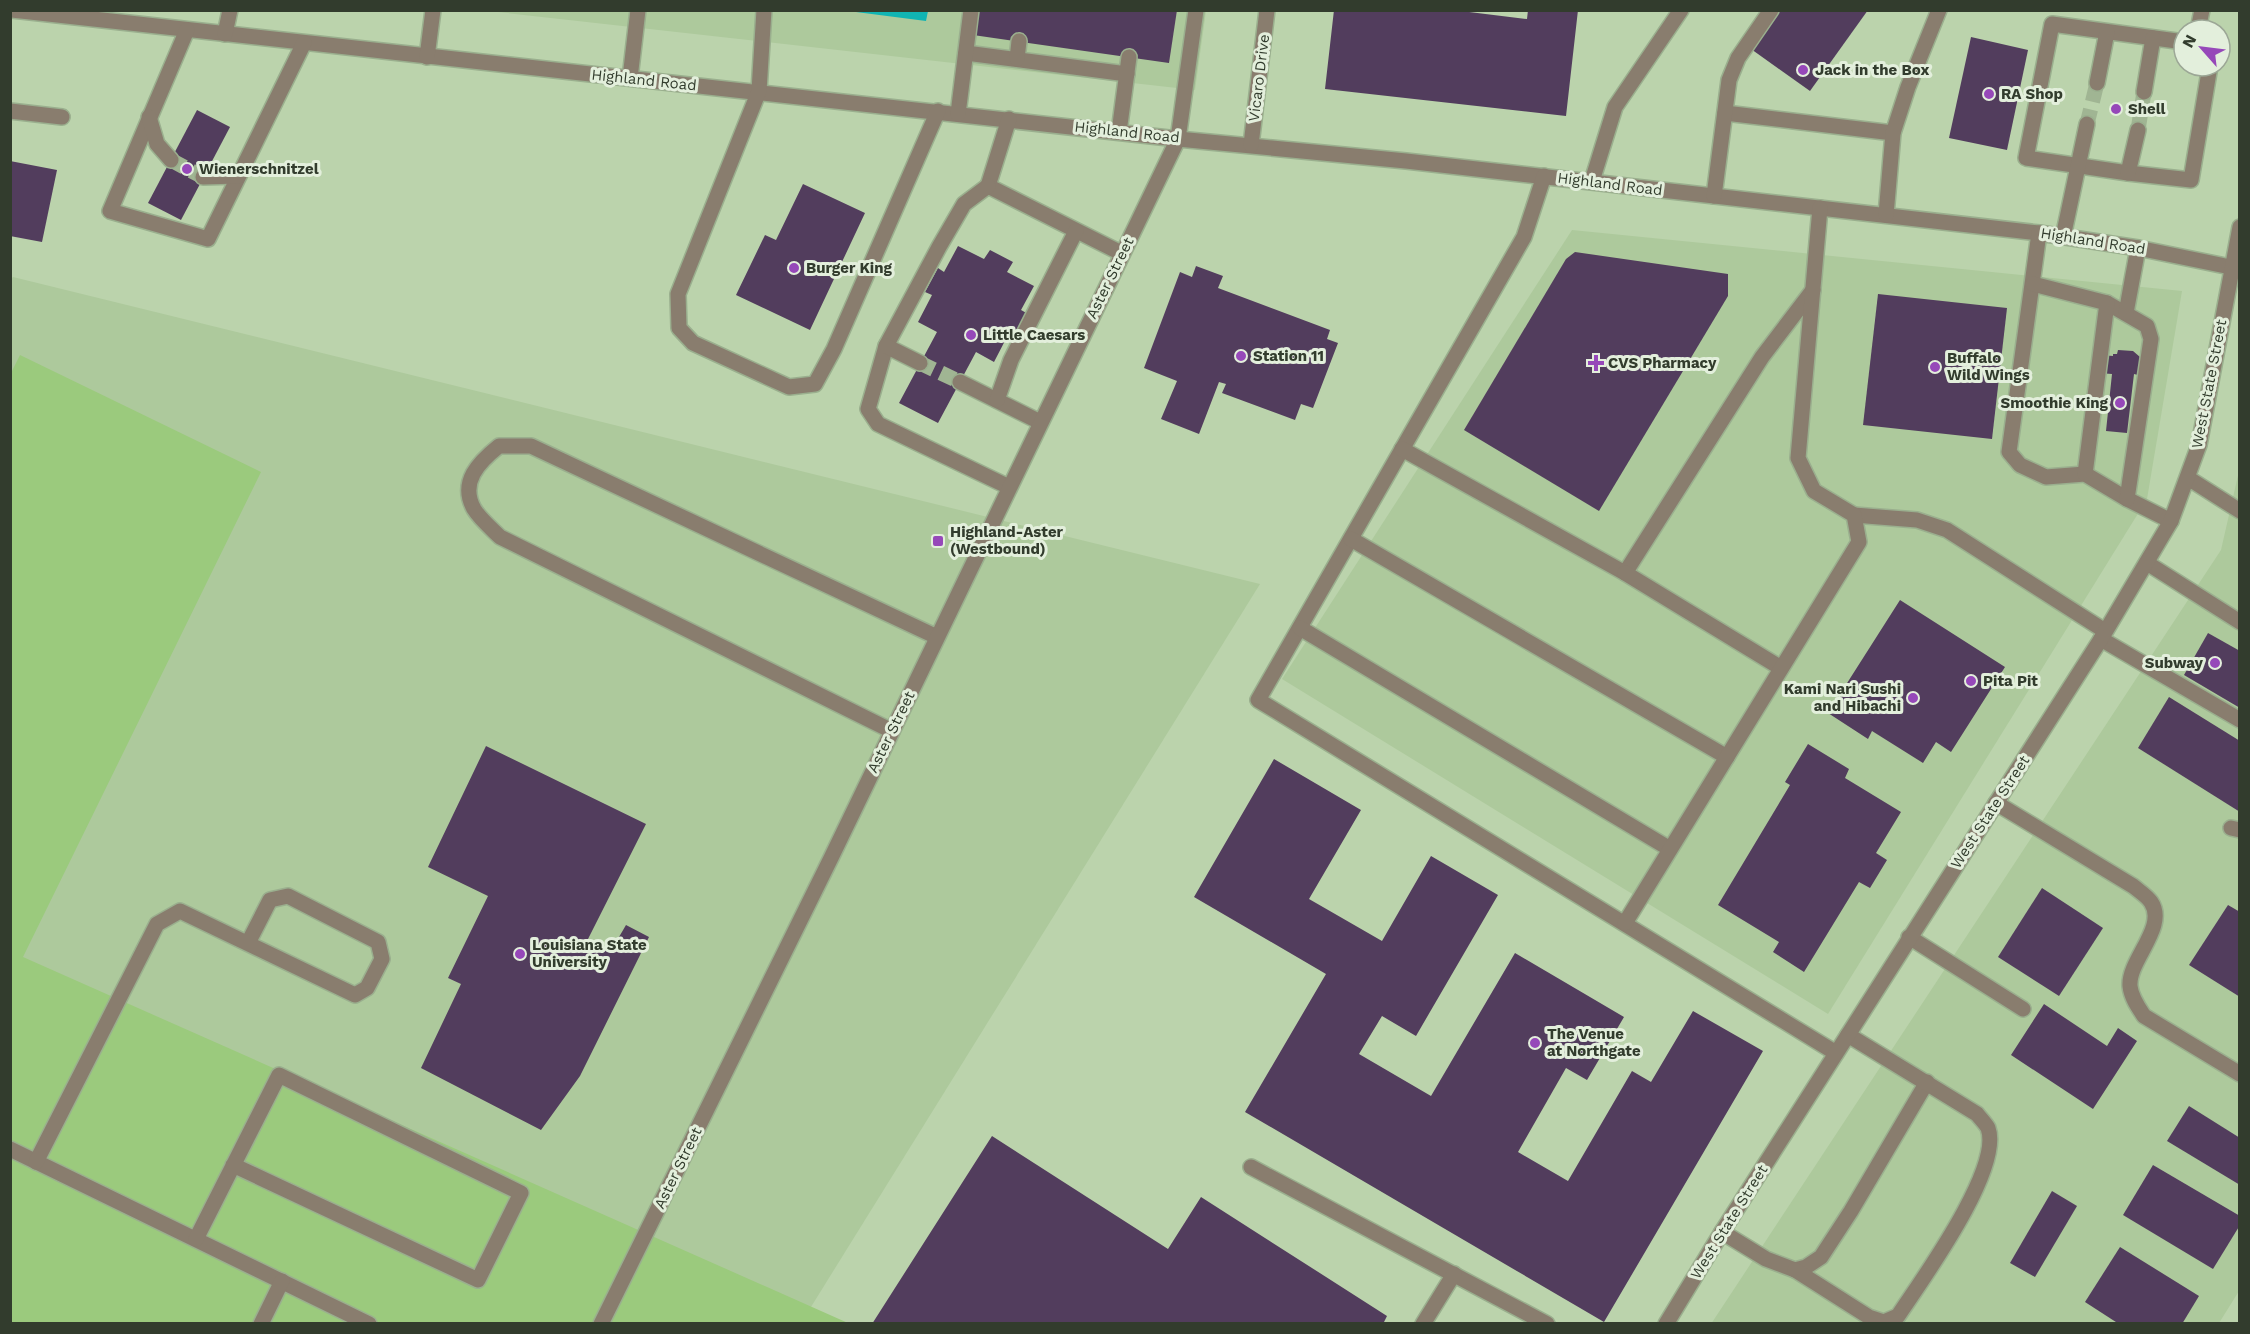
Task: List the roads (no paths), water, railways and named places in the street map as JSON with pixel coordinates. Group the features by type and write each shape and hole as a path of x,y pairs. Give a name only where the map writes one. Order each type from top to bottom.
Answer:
{"street":[{"name":"Highland Road","path":"12,10 65,13 187,30 427,57 1592,181 1886,215 2039,233 2138,248 2236,268"},
{"path":"225,34 230,10"},
{"path":"427,57 433,10"},
{"path":"630,78 638,10"},
{"path":"764,10 759,91 678,294 679,328 693,343 789,387 815,384 834,349 938,111"},
{"path":"958,114 972,10"},
{"name":"Aster Street","path":"601,1323 892,731 1121,252 1178,138 1196,10"},
{"name":"Vicaro Drive","path":"1251,145 1268,10"},
{"path":"1592,181 1615,107 1682,10"},
{"path":"1714,196 1729,80 1738,58 1771,10"},
{"path":"1886,215 1893,133 1908,87 1939,10"},
{"path":"2172,40 2052,24 2026,158 2191,180 2208,78"},
{"path":"187,30 110,211 208,240 304,43"},
{"path":"2097,83 2107,32"},
{"path":"2144,92 2153,38"},
{"path":"1017,59 1019,41"},
{"path":"966,53 1127,74"},
{"path":"1119,132 1129,57"},
{"path":"10,111 62,117"},
{"path":"1725,113 1893,133"},
{"path":"149,117 157,144 171,160"},
{"path":"1009,119 988,186 964,204 886,346 868,409 879,424 1009,487"},
{"path":"2063,237 2087,124"},
{"path":"2128,173 2138,130"},
{"path":"203,177 238,176"},
{"path":"1544,176 1524,237 1258,700 1836,1053"},
{"path":"988,186 1121,252"},
{"path":"1820,208 1798,458 1814,491 1854,515 1917,520 1947,530 2103,635 2240,720"},
{"name":"West State Street","path":"1666,1323 1909,937 2103,635 2171,521 2199,445 2236,268 2240,227"},
{"path":"997,400 1011,360 1076,231"},
{"path":"2039,233 2009,452 2020,465 2046,477 2085,474 2171,521"},
{"path":"2126,313 2138,248"},
{"path":"2033,284 2107,303 2147,326 2151,339 2127,499"},
{"path":"1625,573 1762,357 1813,290"},
{"path":"2085,474 2107,303"},
{"path":"886,346 920,363"},
{"path":"960,382 1040,422"},
{"path":"892,731 500,537 474,509 468,488 478,463 499,446 531,446 937,637"},
{"path":"1402,449 1625,573 1781,668"},
{"path":"2188,478 2240,511"},
{"path":"1625,923 1859,542 1854,515"},
{"path":"1351,539 1727,757"},
{"path":"2147,563 2240,622"},
{"path":"1300,628 1670,849"},
{"path":"1996,802 2133,886 2151,903 2155,916 2152,933 2134,966 2130,986 2134,1002 2144,1016 2240,1074"},
{"path":"36,1162 157,924 180,911 355,995 367,988 382,959 378,942 288,896 270,900 248,943"},
{"path":"1909,937 2023,1009"},
{"path":"1722,1232 1766,1259 1795,1270 1869,1317 1884,1322 1898,1316 1973,1198 1989,1150 1988,1129 1977,1114 1848,1035"},
{"path":"196,1239 233,1165 279,1075 521,1192 478,1280 233,1165"},
{"path":"1795,1270 1806,1267 1821,1257 1851,1211 1927,1082"},
{"path":"10,1149 369,1323"},
{"path":"1251,1167 1547,1323"},
{"path":"1423,1323 1454,1274"},
{"path":"261,1323 282,1281"}],"water":[{"path":"857,10 928,11 926,21 856,12"}],"tunnel":[{"path":"2087,124 2097,83"},
{"path":"2138,130 2144,92"},
{"path":"171,160 203,177"},
{"path":"920,363 960,382"}],"place":[{"name":"Jack in the Box","path":"1803,70"},
{"name":"RA Shop","path":"1989,94"},
{"name":"Shell","path":"2116,109"},
{"name":"Wienerschnitzel","path":"187,169"},
{"name":"Burger King","path":"794,268"},
{"name":"Little Caesars","path":"971,335"},
{"name":"Station 11","path":"1241,356"},
{"name":"CVS Pharmacy","path":"1596,363"},
{"name":"Buffalo Wild Wings","path":"1935,367"},
{"name":"Smoothie King","path":"2120,403"},
{"name":"Highland-Aster (Westbound)","path":"938,541"},
{"name":"Subway","path":"2215,663"},
{"name":"Pita Pit","path":"1971,681"},
{"name":"Kami Nari Sushi and Hibachi","path":"1913,698"},
{"name":"Louisiana State University","path":"520,954"},
{"name":"The Venue at Northgate","path":"1535,1043"}]}
